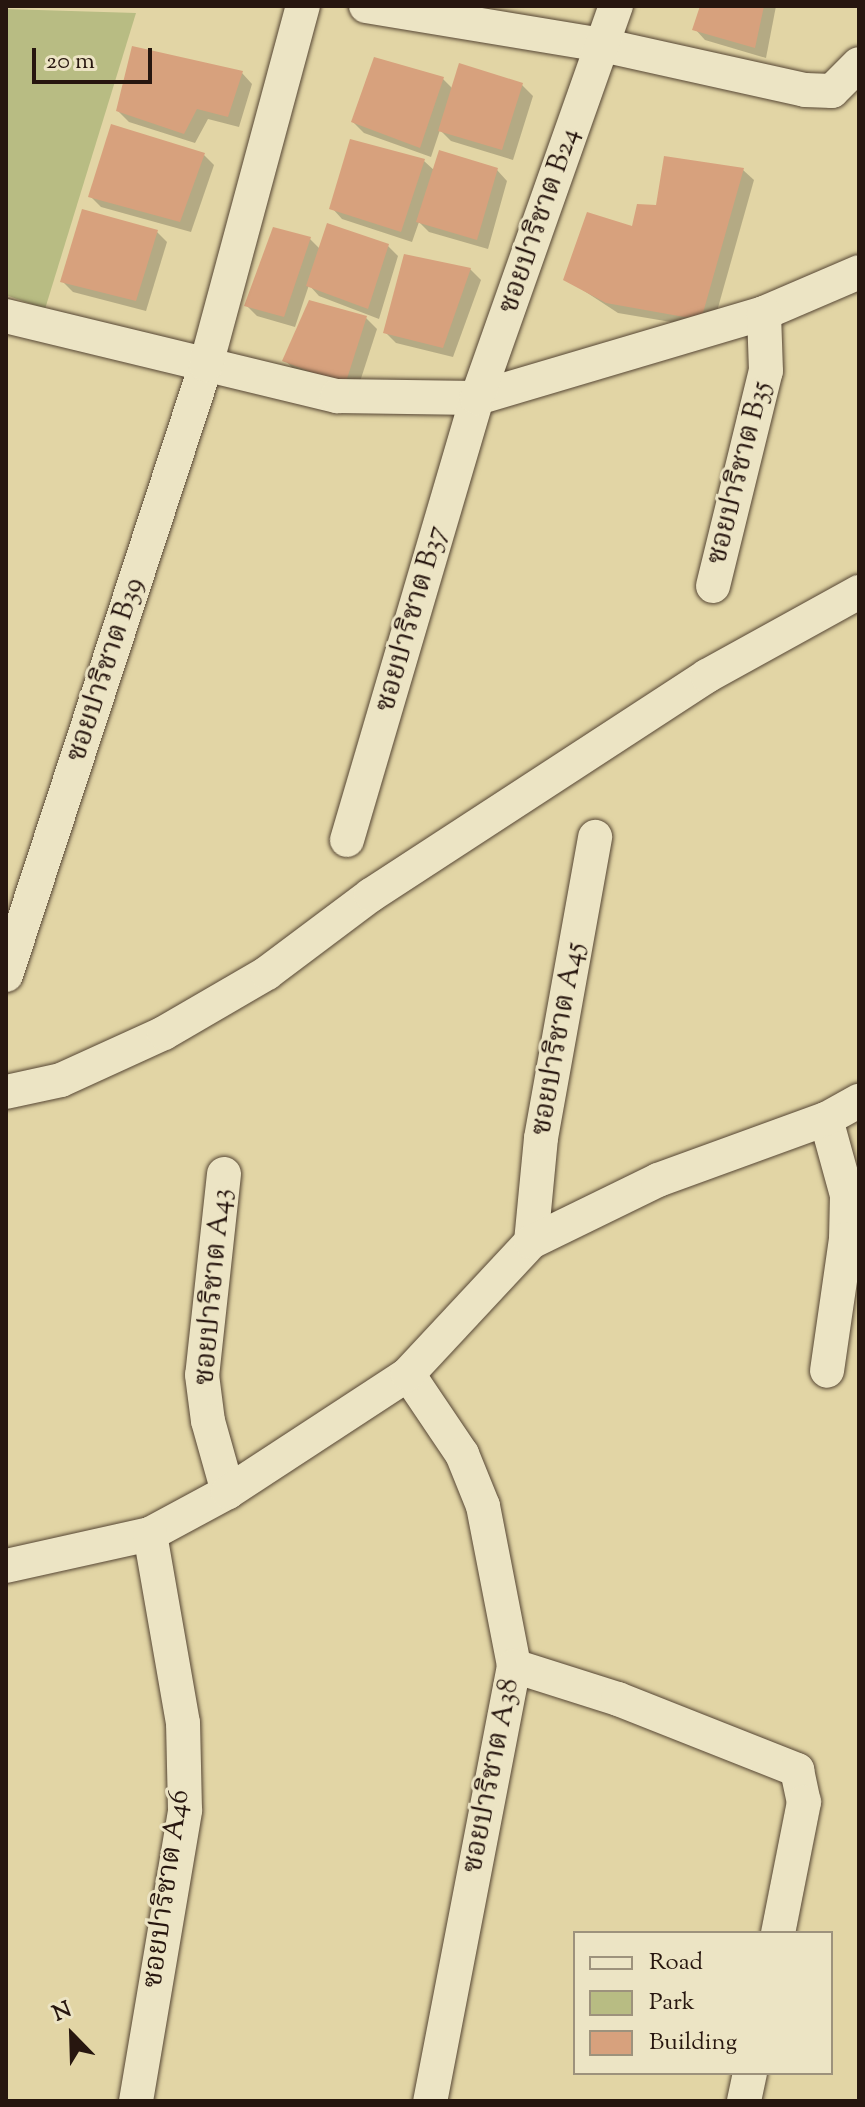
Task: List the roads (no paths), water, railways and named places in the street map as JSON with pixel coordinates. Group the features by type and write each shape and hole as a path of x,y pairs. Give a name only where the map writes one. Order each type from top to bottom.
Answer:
{"street":[{"name":"ซอยปาริชาต B39","path":"6,975 206,365 303,6"},
{"path":"370,6 602,45 805,90 832,91 859,64"},
{"name":"ซอยปาริชาต B24","path":"477,398 616,6"},
{"path":"9,327 206,365 337,396 477,398 764,313 859,272"},
{"name":"ซอยปาริชาต B35","path":"713,586 766,371 764,313"},
{"name":"ซอยปาริชาต B37","path":"347,840 477,398"},
{"path":"6,1092 61,1080 164,1033 267,973 371,895 707,676 859,592"},
{"name":"ซอยปาริชาต A45","path":"531,1242 541,1138 595,837"},
{"path":"6,1566 150,1534 228,1492 408,1374 531,1242 658,1180 826,1119 859,1101"},
{"path":"826,1119 847,1195 846,1239 827,1371"},
{"name":"ซอยปาริชาต A43","path":"224,1174 202,1375 208,1421 228,1492"},
{"name":"ซอยปาริชาต A38","path":"408,1374 462,1454 483,1506 514,1666 430,2101"},
{"name":"ซอยปาริชาต A46","path":"136,2101 185,1810 183,1723 150,1534"},
{"path":"514,1666 782,1761 797,1770 804,1802 778,1931"},
{"path":"744,2101 750,2075"}]}
